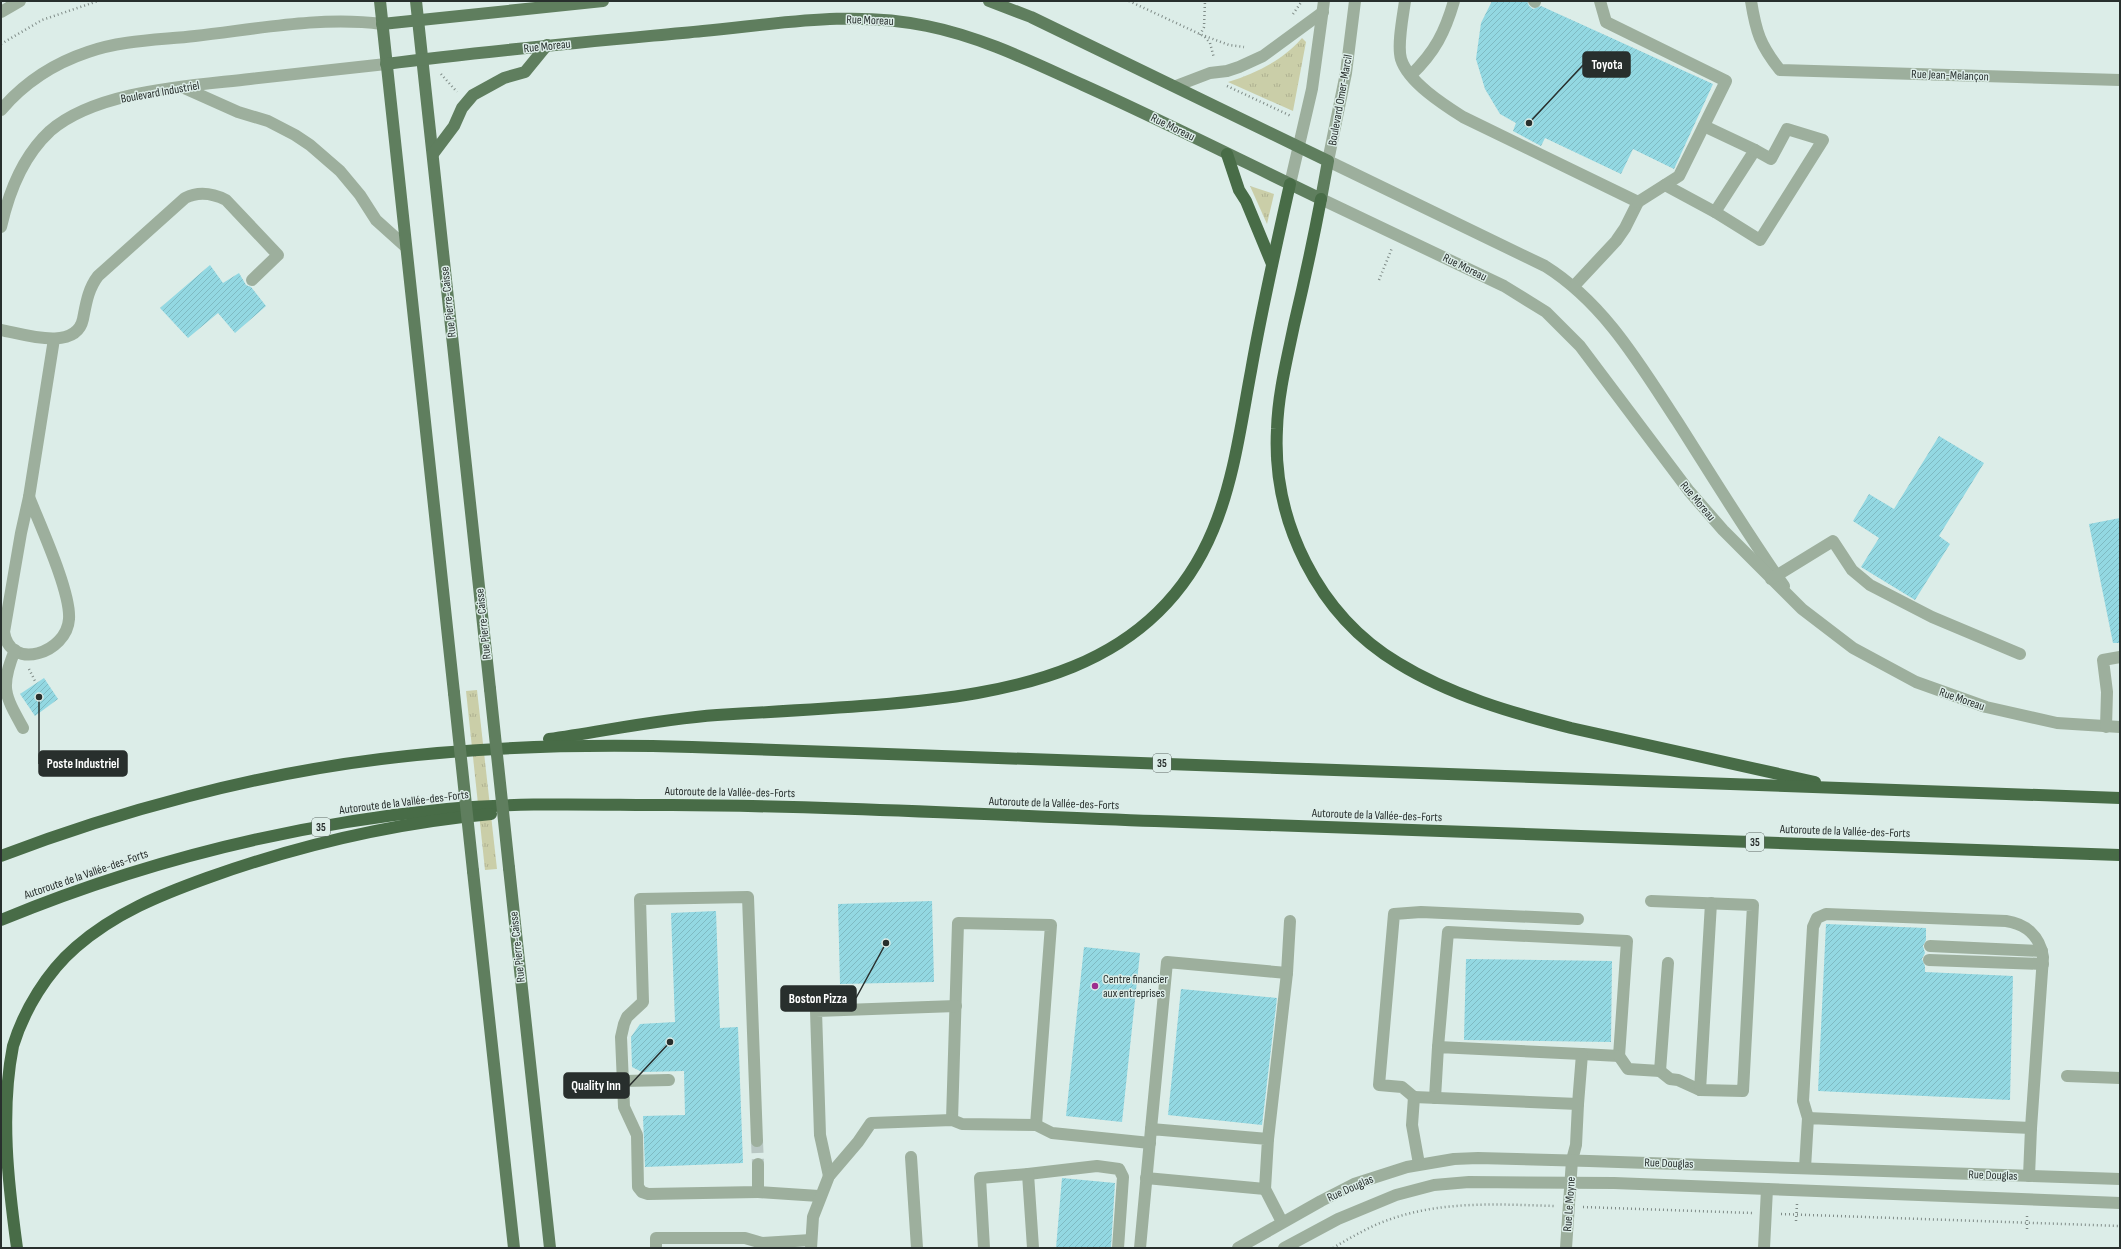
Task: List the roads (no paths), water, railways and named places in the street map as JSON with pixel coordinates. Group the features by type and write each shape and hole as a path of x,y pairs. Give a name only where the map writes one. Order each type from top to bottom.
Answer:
{"highway":[{"path":"1226,154 1239,190 1252,213 1272,264"},
{"path":"480,749 707,716 901,703 971,694 1042,679 1063,672 1110,649 1146,623 1174,595 1195,566 1220,513 1232,470 1272,264 1290,184"},
{"path":"1322,199 1284,375 1277,428 1276,463 1286,515 1298,548 1315,579 1347,621 1374,646 1398,664 1454,691 1506,709 1534,718 1602,735 1844,788"},
{"name":"35","path":"1,856 90,824 240,784 359,762 480,749 558,745 692,747 2120,798"},
{"name":"Autoroute de la Vallée-des-Forts","path":"1,920 60,896 155,865 235,844 310,829 380,818 488,806 558,804 786,807 2120,855"},
{"path":"17,1248 8,1184 3,1125 4,1093 9,1062 21,1024 46,981 65,958 95,932 135,907 184,887 266,858 349,836 412,824 476,816 654,805"}],"main road":[{"path":"380,1 514,1248"},
{"name":"Rue Pierre-Caisse","path":"416,1 550,1248"},
{"path":"382,24 418,21 523,5 603,1"},
{"name":"Rue Moreau","path":"989,1 1031,17 1328,161"},
{"name":"Rue Moreau","path":"386,64 547,45 823,19 879,19 913,23 960,34 1005,50 1152,117 1322,199"},
{"path":"433,154 454,126 462,108 473,95 497,81 525,72 547,45"},
{"name":"Boulevard Omer-Marcil","path":"1322,199 1328,161"}],"street":[{"path":"1,12 20,1"},
{"name":"Boulevard Omer-Marcil","path":"1328,161 1346,73 1355,1"},
{"path":"1405,1 1400,51 1401,59 1411,74 1426,91 1442,104 1463,117 1638,202"},
{"path":"1411,74 1430,56 1439,40 1454,1"},
{"path":"1574,286 1616,241 1625,228 1638,202 1679,176 1726,81 1606,22 1600,1"},
{"name":"Rue Jean-Melançon","path":"1751,1 1756,30 1766,53 1780,70 2120,80"},
{"path":"1176,86 1210,73 1239,68 1263,56 1324,7"},
{"path":"1290,184 1313,82 1324,7"},
{"path":"1,110 18,93 44,72 61,63 100,48 307,23 354,21 382,24"},
{"name":"Boulevard Industriel","path":"1,227 5,207 16,178 31,153 56,126 75,114 105,102 182,87 386,64"},
{"path":"182,87 238,112 268,121 295,135 313,148 349,181 376,220 406,247"},
{"path":"1665,185 1760,240 1823,140 1787,129 1771,159 1704,126"},
{"path":"1714,212 1755,150"},
{"name":"Rue Moreau","path":"1328,161 1523,254 1545,266 1574,286 1598,309 1628,346 1773,577"},
{"path":"1,330 54,339 63,339 78,330 83,321 91,285 98,276 185,198 194,194 217,196 226,200 278,255 252,280"},
{"name":"Rue Moreau","path":"1322,199 1504,286 1533,303 1556,321 1589,358 1689,491 1802,609 1853,648 1894,671 1939,691 1986,707 2036,719 2106,727 2120,727"},
{"path":"29,497 67,599 69,621 60,638 52,647 42,653 34,655 15,650 5,639 4,632 20,533 29,497 54,339"},
{"path":"1773,577 1833,541 1852,570 1870,585 1932,617 2020,654"},
{"path":"15,650 4,672 2,689 23,728"},
{"path":"2106,727 2107,692 2103,660 2120,657"},
{"path":"757,1141 748,897 640,899 643,1002 628,1018 622,1030 624,1107 636,1135 638,1184 642,1192 648,1194 784,1192 819,1196"},
{"path":"1435,1098 1448,932 1627,941 1619,1056 1628,1069 1660,1071 1670,1079 1678,1080 1700,1090 1743,1091 1753,905 1651,901"},
{"path":"1700,1090 1711,903"},
{"path":"1578,919 1422,912 1394,914 1379,1085 1402,1086 1414,1097 1578,1104"},
{"path":"1805,1168 1808,1118 1804,1101 1812,927 1817,918 1826,914 2012,922 2029,930 2037,939 2042,951 2043,964 2029,1176"},
{"path":"1282,1222 1265,1189 1268,1139 1287,973 1290,921"},
{"path":"952,1120 958,923 1051,926 1036,1125"},
{"path":"1930,946 2042,951"},
{"path":"1928,960 2043,964"},
{"path":"1140,1248 1167,962 1287,973"},
{"path":"1660,1071 1668,962"},
{"path":"828,1176 820,1135 816,1011 956,1006"},
{"path":"1438,1047 1619,1056"},
{"name":"Rue Le Moyne","path":"1566,1248 1572,1160 1576,1145 1582,1054"},
{"path":"2067,1076 2120,1078"},
{"path":"623,1081 669,1080"},
{"path":"1414,1097 1412,1125 1419,1164"},
{"path":"1808,1118 2031,1128"},
{"path":"656,1248 656,1238 745,1238 762,1245 811,1244 813,1217 819,1196 828,1176 858,1142 871,1123 952,1120 962,1124 1036,1125 1052,1133 1150,1143"},
{"path":"1151,1129 1268,1139"},
{"path":"911,1157 917,1248"},
{"name":"Rue Douglas","path":"1238,1248 1282,1222 1354,1184 1388,1172 1419,1164 1478,1158 1572,1160 2120,1180"},
{"path":"758,1164 758,1192"},
{"path":"984,1248 980,1178 1097,1166 1119,1169 1123,1177 1118,1248"},
{"path":"1028,1174 1033,1248"},
{"path":"1146,1178 1265,1189"},
{"name":"Rue Douglas","path":"1284,1248 1356,1210 1416,1189 1469,1182 1570,1183 1767,1189 2120,1203"},
{"path":"1764,1248 1767,1189"}],"tunnel":[{"path":"757,1141 758,1164"}],"place":[{"name":"Toyota","path":"1529,123"},
{"name":"Poste Industriel","path":"39,697"},
{"name":"Boston Pizza","path":"886,943"},
{"name":"Centre financier aux entreprises","path":"1095,986"},
{"name":"Quality Inn","path":"670,1042"}]}
